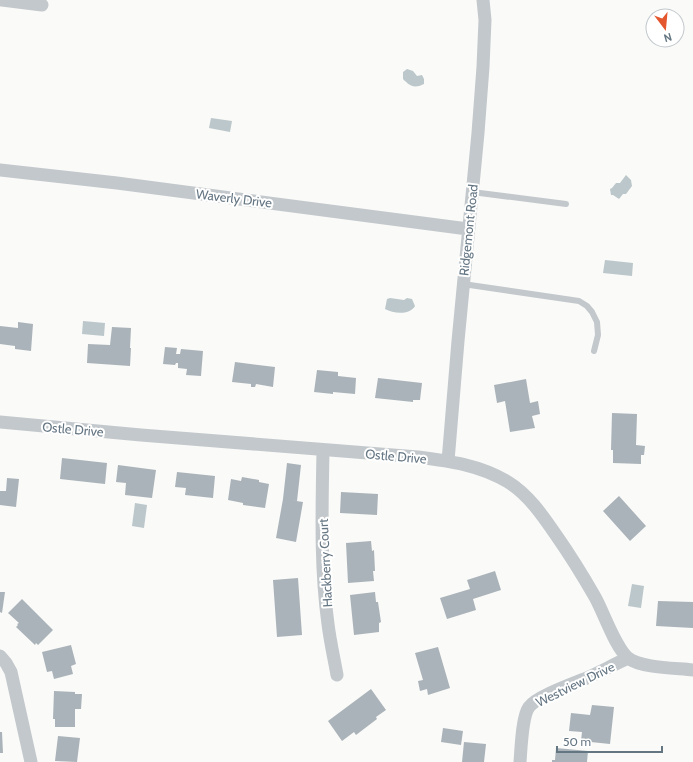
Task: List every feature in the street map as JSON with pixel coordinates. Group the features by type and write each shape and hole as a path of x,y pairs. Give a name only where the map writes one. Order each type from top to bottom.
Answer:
{"street":[{"path":"2,0 42,5"},
{"name":"Ridgemont Road","path":"448,461 484,67 485,20 483,0"},
{"name":"Waverly Drive","path":"0,170 117,183 468,229"},
{"name":"Ostle Drive","path":"0,422 418,457 467,465 493,474 508,482 522,493 540,513 572,559 595,597 619,647 628,658"},
{"name":"Hackberry Court","path":"323,450 322,519 324,577 328,624 337,675"},
{"path":"0,656 11,672 31,762"},
{"path":"628,658 636,662 652,666 693,670"},
{"name":"Westview Drive","path":"520,762 524,722 528,708 535,701 628,658"}],"lane":[{"path":"472,192 566,204"},
{"path":"463,284 579,301 587,306 597,322 598,335 594,351"}],"shaded area":[{"path":"407,69 413,71 417,76 422,75 424,84 421,86 410,85 403,79 403,72"},
{"path":"211,118 232,121 230,132 209,128"},
{"path":"626,175 631,180 632,186 626,194 623,194 619,199 611,195 610,189 616,183 620,183"},
{"path":"605,260 633,263 632,276 603,273"},
{"path":"407,298 412,299 415,306 413,309 402,313 389,311 385,309 387,299 404,300"},
{"path":"83,321 105,323 104,336 82,334"},
{"path":"135,503 147,505 144,528 132,526"},
{"path":"632,584 644,586 641,608 628,606"}],"building":[{"path":"18,322 33,324 31,351 15,349 15,346 0,344 0,326 18,328"},
{"path":"112,327 131,328 130,366 87,363 88,344 110,345"},
{"path":"165,347 177,348 176,354 180,354 181,349 203,351 201,376 186,375 187,369 178,368 178,363 175,365 163,364"},
{"path":"235,362 275,367 273,387 256,384 255,387 251,387 251,384 232,382"},
{"path":"317,370 338,372 338,376 356,378 355,394 314,392"},
{"path":"378,378 422,383 420,400 413,400 413,402 375,398"},
{"path":"526,379 530,403 538,401 540,414 532,416 535,428 510,432 505,401 497,403 494,385"},
{"path":"612,413 637,414 636,445 645,446 644,455 641,455 641,464 613,463 613,450 611,450"},
{"path":"62,458 107,463 105,484 60,479"},
{"path":"287,463 301,465 297,501 290,500 303,502 296,542 276,538 283,499"},
{"path":"118,465 156,470 152,498 125,495 126,483 116,482"},
{"path":"177,472 215,476 213,498 185,495 186,488 175,487"},
{"path":"242,477 259,480 259,482 269,484 265,508 243,505 243,503 228,500 231,479 241,481"},
{"path":"7,478 19,479 16,507 0,505 0,491 6,491"},
{"path":"341,492 378,494 377,515 340,513"},
{"path":"619,496 646,526 630,541 603,511"},
{"path":"371,541 372,551 374,550 374,581 348,583 346,543"},
{"path":"495,571 501,590 473,599 476,610 447,619 440,598 470,589 467,580"},
{"path":"298,578 302,635 277,637 273,580"},
{"path":"0,592 5,592 2,613 0,612"},
{"path":"375,592 381,622 379,623 379,632 354,635 350,595"},
{"path":"22,599 53,630 38,645 36,643 35,645 16,627 19,623 8,613"},
{"path":"658,601 693,602 693,628 656,626"},
{"path":"71,645 76,664 71,666 73,674 54,679 52,671 47,672 42,652"},
{"path":"438,647 450,688 428,695 427,689 420,691 418,681 423,680 415,653"},
{"path":"371,689 386,710 356,735 354,732 342,741 328,721"},
{"path":"54,691 75,692 75,694 82,694 81,709 75,709 75,727 55,727 55,719 53,719"},
{"path":"592,705 614,707 610,744 581,741 582,732 569,731 571,713 590,715"},
{"path":"443,728 463,731 461,745 441,742"},
{"path":"0,732 2,732 3,753 0,753"},
{"path":"58,736 80,738 77,762 55,761"},
{"path":"464,742 486,744 484,762 462,762"},
{"path":"556,748 588,751 587,762 552,762 552,760 555,760"}]}
